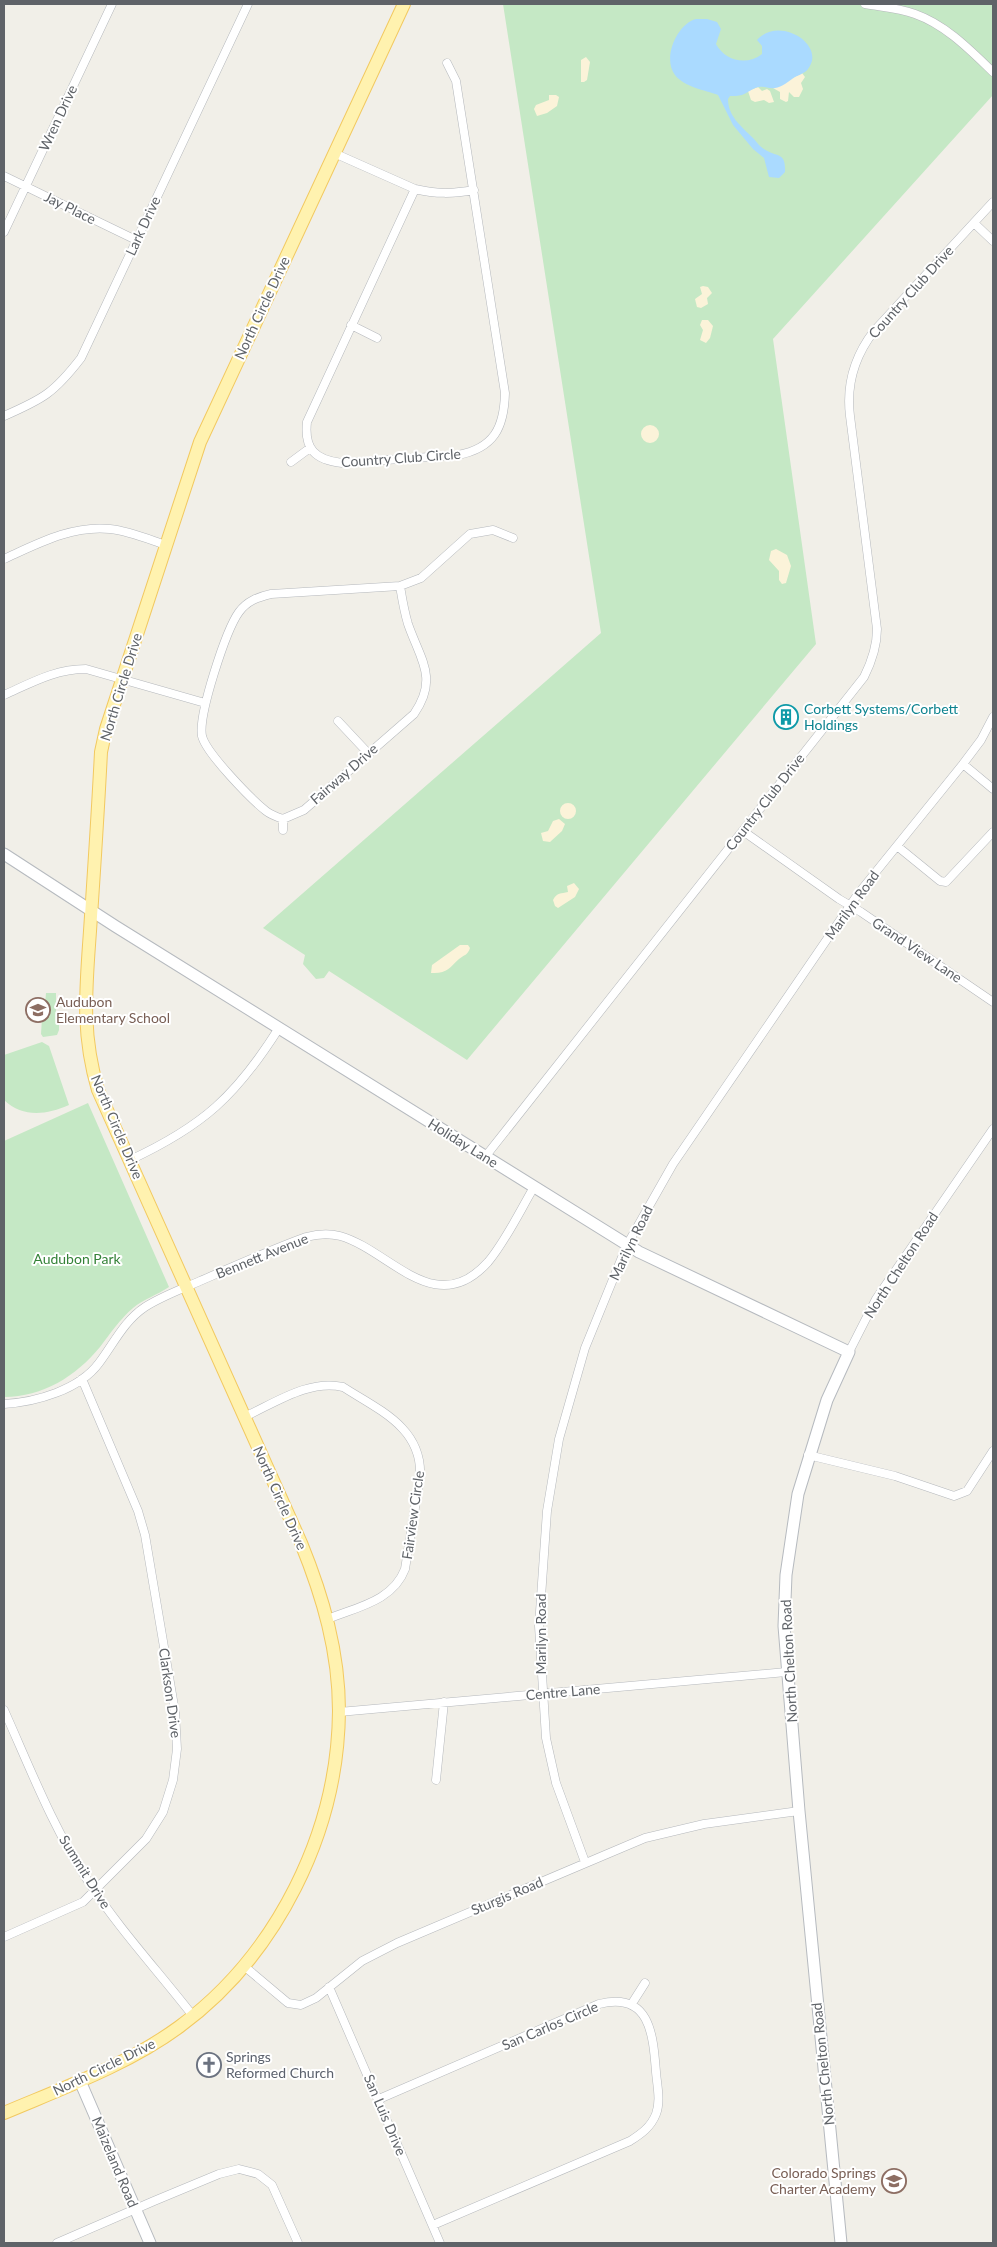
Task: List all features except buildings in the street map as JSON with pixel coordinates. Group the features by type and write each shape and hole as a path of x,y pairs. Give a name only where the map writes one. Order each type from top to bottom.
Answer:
{"main road":[{"name":"North Circle Drive","path":"4,2113 80,2081 148,2047 193,2016 216,1996 259,1948 292,1896 323,1817 332,1778 339,1712 334,1655 328,1619 312,1568 98,1090 88,1047 85,1010 101,752 106,729 200,442 404,4"}],"street":[{"name":"Wren Drive","path":"4,232 112,4"},
{"name":"Lark Drive","path":"4,416 41,400 56,388 81,358 248,4"},
{"path":"865,4 913,13 931,21 957,39 993,72"},
{"name":"Country Club Circle","path":"310,448 323,459 342,463 458,455 479,448 496,434 503,416 505,393 474,190 456,81 447,64"},
{"path":"334,152 415,188 445,195 474,190"},
{"name":"Jay Place","path":"4,176 136,240"},
{"path":"291,462 310,448 307,440 307,422 415,188"},
{"name":"Country Club Drive","path":"485,1157 864,677 875,653 878,630 848,403 850,378 854,364 874,331 993,202"},
{"path":"974,223 993,241"},
{"path":"351,325 377,338"},
{"path":"4,560 51,538 91,529 111,529 134,534 166,545"},
{"path":"283,830 283,819 262,808 211,754 202,736 201,727 205,704 233,622 239,612 252,600 271,594 400,586 421,578 470,534 493,530 514,538"},
{"name":"Fairway Drive","path":"283,819 304,810 414,714 426,692 426,672 408,625 400,586"},
{"path":"4,695 55,672 69,669 86,670 205,704"},
{"name":"Marilyn Road","path":"585,1862 556,1782 546,1738 539,1626 547,1511 559,1439 585,1348 627,1244 678,1156 850,906 963,764 981,740 993,717"},
{"path":"338,721 368,753"},
{"path":"963,764 993,789"},
{"name":"Grand View Lane","path":"743,830 850,906 993,1002"},
{"path":"897,846 940,881 946,882 993,832"},
{"name":"Holiday Lane","path":"4,854 90,910 627,1244 849,1352"},
{"path":"130,1160 173,1139 209,1114 232,1093 253,1068 279,1028"},
{"name":"North Chelton Road","path":"842,2243 786,1672 784,1626 786,1575 798,1494 808,1455 826,1400 876,1298 993,1129"},
{"name":"Bennett Avenue","path":"4,1404 48,1396 82,1379 98,1365 125,1325 152,1303 289,1243 317,1234 339,1236 347,1239 403,1273 428,1283 439,1285 461,1281 471,1276 489,1261 534,1187"},
{"name":"Clarkson Drive","path":"4,1937 83,1902 137,1850 163,1812 173,1780 177,1736 175,1712 145,1535 129,1486 82,1379"},
{"name":"Fairview Circle","path":"244,1417 309,1388 334,1385 343,1387 403,1427 417,1447 421,1467 420,1478 405,1569 401,1578 390,1592 382,1598 328,1619"},
{"path":"808,1455 895,1476 954,1496 967,1492 993,1451"},
{"name":"Centre Lane","path":"339,1712 786,1672"},
{"path":"436,1780 444,1702"},
{"name":"Summit Drive","path":"4,1710 63,1837 94,1891 193,2016"},
{"name":"Sturgis Road","path":"244,1966 280,1997 295,2005 309,2002 362,1961 397,1943 627,1844 664,1832 729,1820 799,1811"},
{"path":"433,2226 630,2140 646,2129 657,2113 658,2099 654,2037 648,2023 640,2012 631,2005 645,1983"},
{"name":"San Luis Drive","path":"329,1987 440,2243"},
{"name":"San Carlos Circle","path":"378,2099 599,2004 610,2001 631,2005"},
{"name":"Maizeland Road","path":"80,2081 150,2243"},
{"path":"58,2243 224,2173 239,2170 249,2170 266,2179 272,2185 298,2243"}],"green space":[{"path":"503,4 993,4 993,95 773,339 816,644 467,1060 329,971 324,978 316,979 303,964 305,955 263,928 601,633"},
{"path":"46,993 56,993 56,1017 59,1021 59,1030 57,1035 43,1037 41,1034 42,1018 44,1015"},
{"path":"42,1042 49,1046 69,1105 43,1113 19,1110 4,1100 4,1055"},
{"name":"Audubon Park","path":"88,1103 169,1287 133,1308 119,1322 91,1357 69,1376 45,1389 18,1396 4,1397 4,1141"}],"sand":[{"path":"586,57 590,62 587,80 581,82 581,60"},
{"path":"802,73 805,77 801,83 803,89 799,97 794,97 789,92 788,101 780,99 780,92 773,88"},
{"path":"758,87 762,91 767,89 770,91 774,102 769,103 764,100 755,102 751,100 748,91"},
{"path":"549,95 559,97 557,106 547,113 537,116 534,109 536,105 549,100"},
{"path":"700,287 708,287 712,293 707,298 708,304 701,308 697,307 695,299 702,294"},
{"path":"702,320 708,320 713,326 710,338 706,343 700,340 703,330 700,325"},
{"path":"650,425 656,428 659,434 656,440 650,443 644,440 641,434 644,428"},
{"path":"776,549 787,555 791,566 786,583 782,584 779,580 779,571 769,560 771,551"},
{"path":"565,803 571,803 576,808 574,817 565,819 560,814 560,808"},
{"path":"559,819 565,824 562,831 550,842 543,841 541,833 548,831 553,821"},
{"path":"574,883 579,889 575,897 558,908 555,906 553,900 555,897 568,892 567,886"},
{"path":"460,945 468,945 470,948 467,954 450,968 431,973 432,965"}],"water":[{"path":"696,19 707,19 717,22 721,29 716,44 725,54 737,60 750,60 762,54 762,46 757,40 766,33 777,31 788,32 798,36 811,51 812,60 804,73 778,87 761,87 742,95 730,96 728,99 730,111 740,125 763,148 780,156 784,161 785,172 779,178 769,177 764,158 753,149 733,125 718,95 689,85 679,79 671,68 671,51 678,34 689,22"}],"place":[{"name":"Corbett Systems/Corbett Holdings","path":"786,717"},
{"name":"Audubon Elementary School","path":"38,1010"},
{"name":"Springs Reformed Church","path":"209,2065"},
{"name":"Colorado Springs Charter Academy","path":"894,2181"}]}
